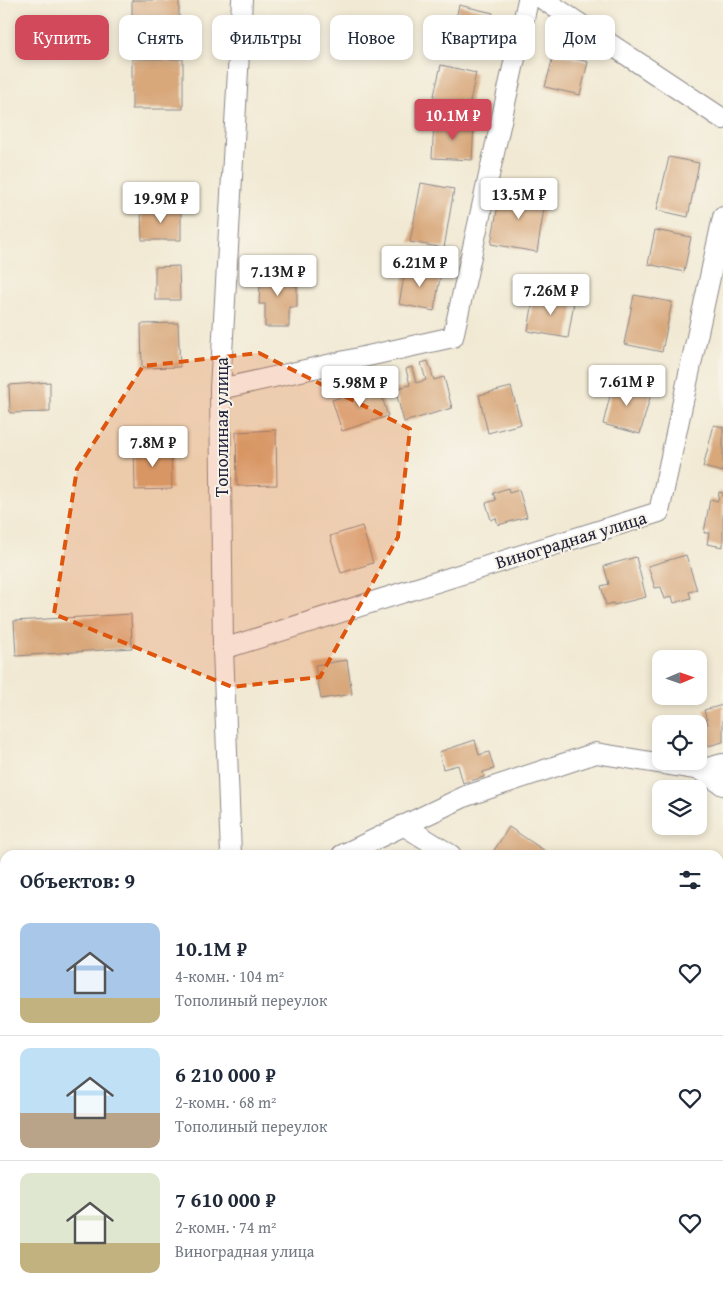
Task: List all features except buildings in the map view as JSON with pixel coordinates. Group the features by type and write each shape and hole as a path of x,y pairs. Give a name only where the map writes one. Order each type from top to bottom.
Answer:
{"street":[{"name":"Тополиная улица","path":"231,850 223,649 220,389 242,0"},
{"path":"220,389 453,337 528,0"},
{"path":"544,0 723,119"},
{"name":"Виноградная улица","path":"223,649 659,512 723,217"},
{"path":"352,850 466,796 596,754 652,763"},
{"path":"707,768 723,764"},
{"path":"700,770 723,785"},
{"path":"403,825 443,850"}],"highlighted area":[{"path":"259,353 410,429 398,537 320,677 232,687 54,614 77,469 143,366"}]}
